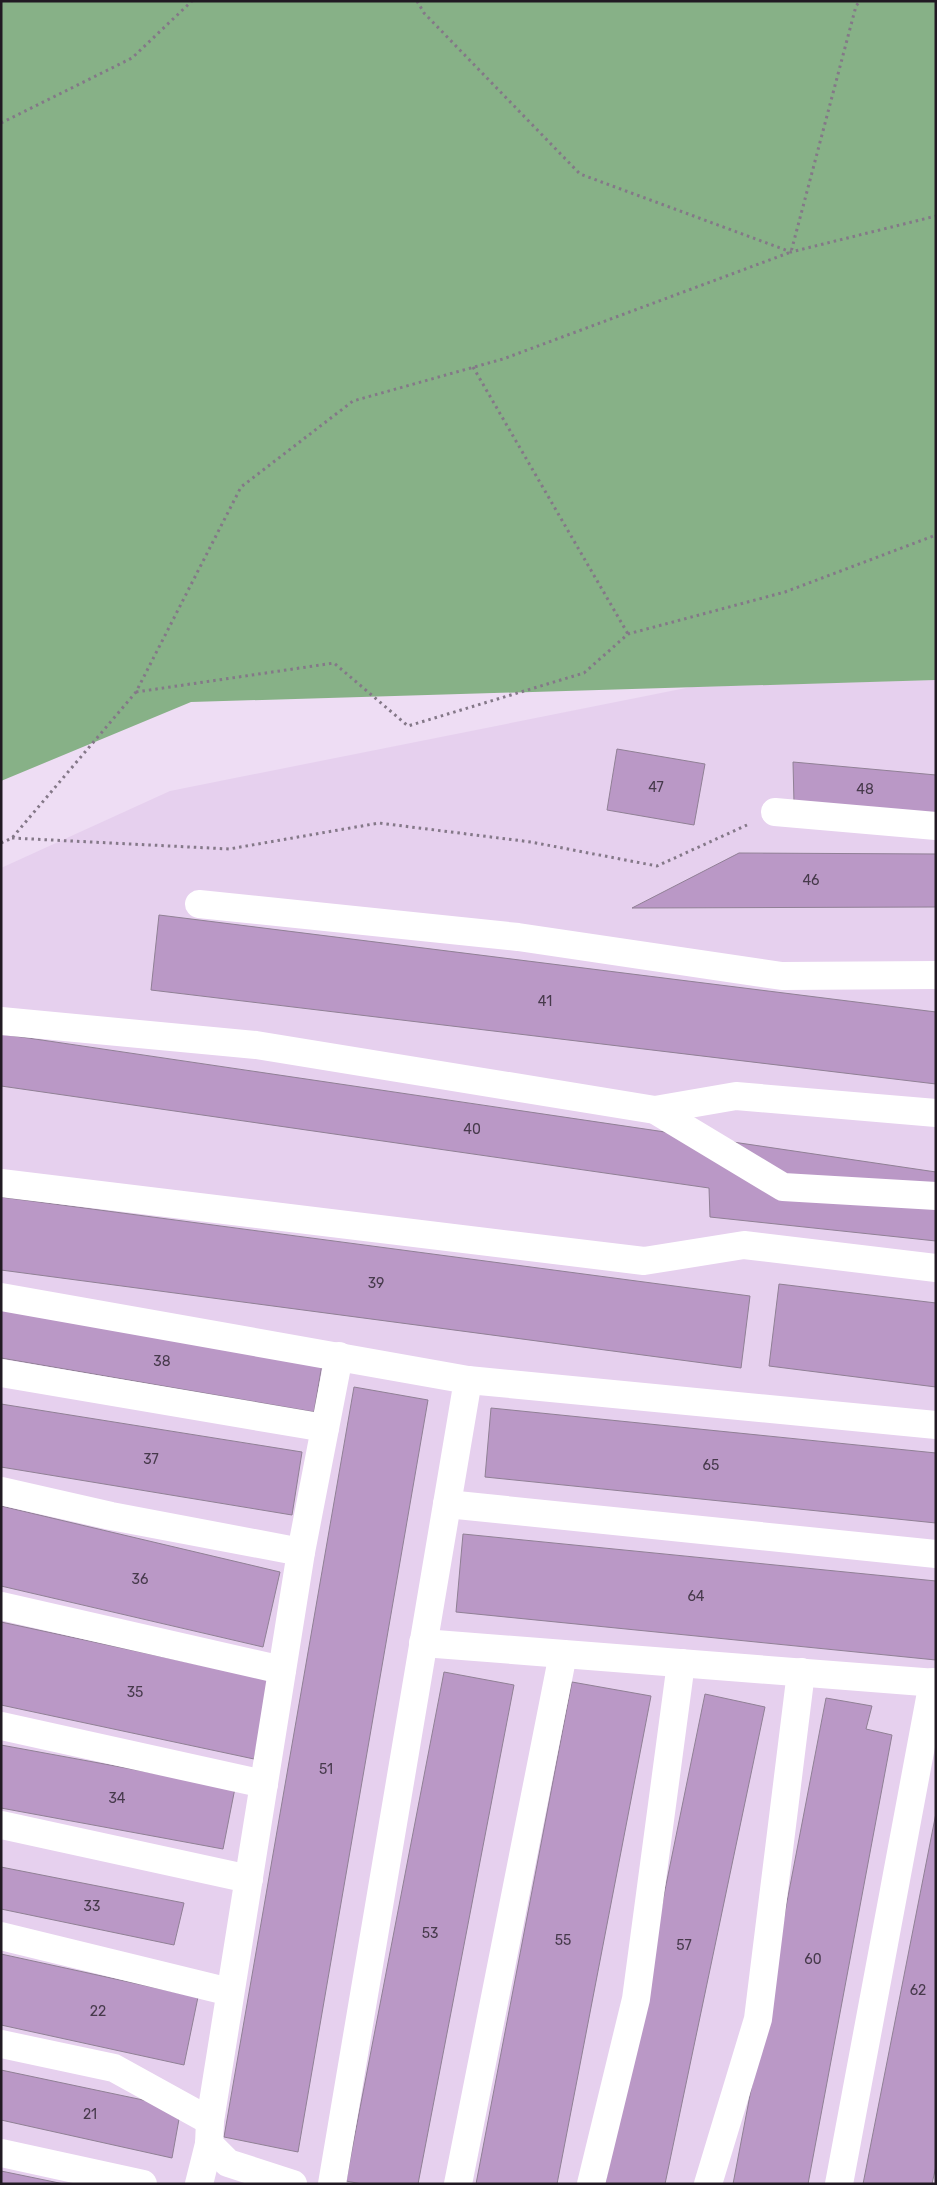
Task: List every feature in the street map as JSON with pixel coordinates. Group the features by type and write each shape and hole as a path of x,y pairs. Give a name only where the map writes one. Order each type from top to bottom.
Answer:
{"lane":[{"path":"775,812 936,826"},
{"path":"199,904 518,937 782,976 936,975"},
{"path":"1,1021 256,1045 655,1110 736,1096 936,1113"},
{"path":"655,1110 783,1187 936,1196"},
{"path":"1,1183 644,1261 744,1245 936,1268"},
{"path":"1,1297 468,1380 936,1425"},
{"path":"199,2184 210,2132 230,1992 301,1552 339,1356"},
{"path":"1,1373 325,1428"},
{"path":"332,2184 468,1380"},
{"path":"1,1491 111,1516 301,1552"},
{"path":"447,1504 936,1554"},
{"path":"1,1606 282,1670"},
{"path":"423,1643 934,1682 839,2184"},
{"path":"458,2184 563,1654"},
{"path":"592,2184 636,1999 680,1663"},
{"path":"708,2184 758,2019 802,1672"},
{"path":"1,1726 264,1784"},
{"path":"1,1825 249,1879"},
{"path":"1,1936 230,1992"},
{"path":"1,2044 114,2068 210,2132 228,2163 293,2184"},
{"path":"1,2153 143,2184"}],"path":[{"path":"1,123 132,58 192,1"},
{"path":"418,1 424,13 580,174 791,252"},
{"path":"791,252 856,6 860,1"},
{"path":"1,843 12,838 136,692 241,487 353,401 503,359 791,252 936,216"},
{"path":"473,367 628,634"},
{"path":"136,692 334,663 408,726 584,673 628,634 785,592 936,535"},
{"path":"12,838 229,849 379,823 531,842 658,866 775,812"}],"shaded area":[{"path":"936,680 936,2184 1,2184 1,868 170,791 691,687"}],"green space":[{"path":"1,1 936,1 936,680 191,702 1,781"}],"building":[{"path":"617,749 705,764 694,825 607,810"},
{"path":"793,762 936,775 936,813 794,803"},
{"path":"739,853 936,854 936,907 632,908"},
{"path":"159,915 936,1012 936,1084 151,990"},
{"path":"1,1034 936,1172 936,1241 710,1217 709,1188 1,1086"},
{"path":"1,1197 750,1296 741,1368 1,1270"},
{"path":"779,1284 936,1303 936,1387 769,1366"},
{"path":"1,1310 322,1364 314,1412 1,1358"},
{"path":"354,1387 428,1400 298,2152 224,2137"},
{"path":"1,1404 302,1452 292,1515 1,1467"},
{"path":"491,1408 936,1453 936,1523 485,1477"},
{"path":"1,1506 280,1572 263,1647 1,1586"},
{"path":"463,1534 936,1581 936,1660 456,1612"},
{"path":"1,1622 271,1680 254,1759 1,1705"},
{"path":"444,1672 514,1685 418,2184 362,2184 346,2181"},
{"path":"572,1682 651,1696 557,2184 476,2184"},
{"path":"705,1694 765,1707 665,2184 605,2184"},
{"path":"826,1698 872,1706 866,1729 892,1735 808,2184 733,2184"},
{"path":"1,1745 235,1788 223,1849 1,1808"},
{"path":"936,1813 936,2166 932,2184 863,2184"},
{"path":"1,1867 184,1903 174,1945 1,1909"},
{"path":"1,1954 198,1997 184,2065 1,2025"},
{"path":"1,2070 181,2108 172,2158 1,2120"},
{"path":"1,2171 64,2184 1,2184"}]}
